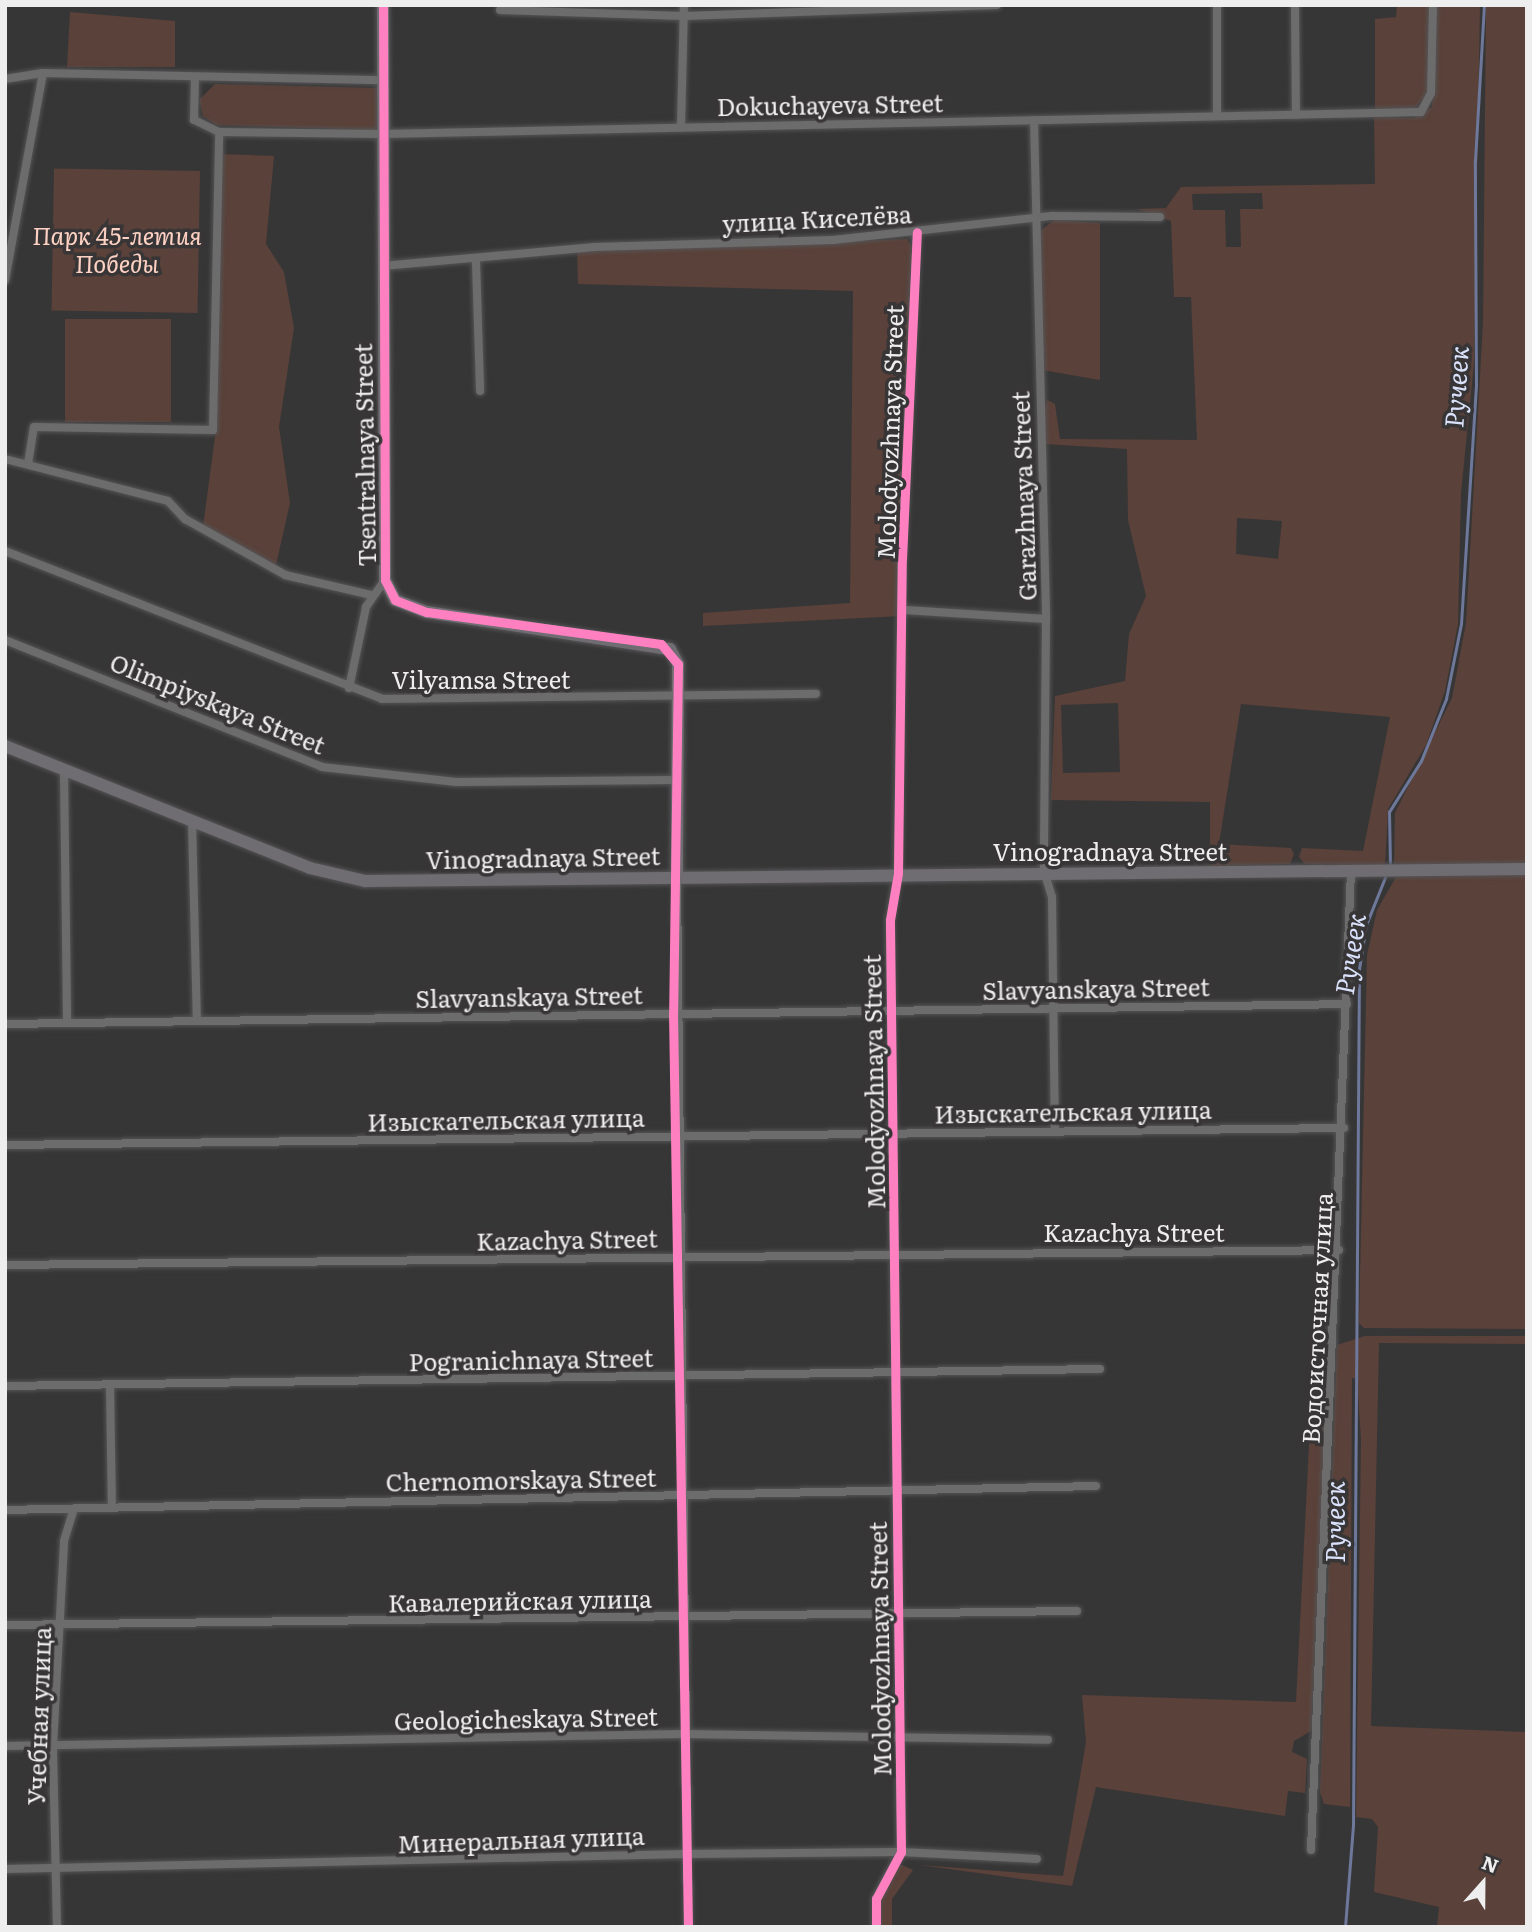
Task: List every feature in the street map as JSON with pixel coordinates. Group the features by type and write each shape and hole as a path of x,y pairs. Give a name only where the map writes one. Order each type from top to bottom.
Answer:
{"street":[{"name":"Tsentralnaya Street","path":"383,5 385,580 396,600 427,612 661,644 678,664 674,780 677,877"},
{"path":"681,126 684,5"},
{"path":"500,10 684,16 997,5"},
{"path":"1217,5 1217,116"},
{"path":"1296,5 1296,115"},
{"name":"Dokuchayeva Street","path":"219,132 383,134 1421,112 1431,93 1433,5"},
{"path":"5,79 43,73 384,80"},
{"path":"5,280 43,73"},
{"path":"28,464 34,427 213,430 219,132 194,120 195,77"},
{"name":"Garazhnaya Street","path":"1034,120 1032,221 1046,619 1044,871 1052,897 1055,1130"},
{"name":"улица Киселёва","path":"382,266 476,261 585,248 916,232 976,221 1160,217"},
{"name":"Molodyozhnaya Street","path":"876,1927 876,1899 901,1852 902,1738 895,1490 896,1254 889,1133 890,920 898,873 916,232"},
{"path":"476,261 480,391"},
{"path":"5,459 168,501 185,519 285,575 371,595"},
{"name":"Vilyamsa Street","path":"5,551 382,699 676,699 816,694"},
{"path":"349,688 371,595 385,580"},
{"path":"905,610 1046,619"},
{"name":"Olimpiyskaya Street","path":"5,640 322,767 456,782 674,780"},
{"name":"Vinogradnaya Street","path":"5,746 310,868 365,881 1044,871 1527,869"},
{"path":"64,770 67,1023"},
{"path":"192,821 197,1021"},
{"name":"Водоисточная улица","path":"1311,1850 1344,1128 1351,871"},
{"path":"677,877 673,1013 688,1927"},
{"name":"Slavyanskaya Street","path":"5,1024 1347,1004"},
{"name":"Изыскательская улица","path":"5,1144 1344,1128"},
{"name":"Kazachya Street","path":"5,1265 1339,1250"},
{"name":"Pogranichnaya Street","path":"5,1386 1100,1369"},
{"path":"110,1385 112,1506"},
{"name":"Chernomorskaya Street","path":"5,1510 1096,1486"},
{"name":"Учебная улица","path":"57,1927 53,1746 64,1541 74,1509"},
{"name":"Кавалерийская улица","path":"5,1625 685,1618 899,1609 1077,1611"},
{"name":"Geologicheskaya Street","path":"5,1746 684,1734 1048,1740"},
{"name":"Минеральная улица","path":"5,1869 685,1854 901,1852 1037,1859"}],"green space":[{"path":"1397,5 1430,5 1429,93 1414,109 1375,110 1375,19 1396,17"},
{"path":"1437,5 1480,5 1474,363 1461,493 1458,624 1445,691 1426,745 1388,809 1385,866 1305,864 1299,857 1302,848 1363,851 1390,717 1241,704 1219,844 1291,848 1294,854 1290,864 1210,866 1210,802 1051,800 1055,696 1125,681 1129,634 1146,596 1128,520 1127,449 1044,444 1043,416 1047,400 1055,404 1060,439 1197,440 1191,297 1174,297 1171,221 1137,209 1166,208 1181,187 1375,184 1374,117 1413,118 1432,107","holes":["1262,193 1263,209 1240,209 1241,247 1226,247 1225,210 1193,210 1192,194","1237,518 1282,521 1278,559 1236,554","1118,703 1120,772 1063,773 1061,705"]},
{"path":"1486,5 1527,5 1527,864 1394,865 1395,813 1452,698 1466,623 1483,323"},
{"path":"70,12 175,21 175,67 67,67"},
{"path":"215,84 377,88 378,130 216,125 203,116 199,100"},
{"path":"221,154 274,156 266,244 284,272 294,328 279,427 290,503 276,565 203,527 216,429"},
{"name":"Парк 45-летия Победы","path":"54,168 200,171 198,313 52,310"},
{"path":"1054,220 1100,223 1100,380 1042,370 1038,233"},
{"path":"907,239 912,247 898,588 902,616 703,626 703,613 850,603 853,291 578,284 577,252"},
{"path":"65,319 171,319 171,422 65,422"},
{"path":"1527,875 1527,1329 1364,1328 1359,1323 1367,955 1377,910 1396,877"},
{"path":"1365,1336 1527,1336 1527,1344 1379,1343 1371,1726 1527,1732 1525,1927 1437,1927 1439,1907 1374,1892 1378,1827 1372,1819 1356,1817 1361,1439 1357,1379 1352,1378 1350,1807 1324,1804 1320,1792 1337,1345"},
{"path":"1313,1366 1327,1382 1311,1731 1294,1741 1292,1752 1307,1759 1305,1793 1288,1791 1285,1816 1096,1787 1072,1886 920,1865 1063,1876 1086,1742 1082,1695 1296,1702"},
{"path":"902,1865 913,1870 892,1899 892,1927 879,1927 880,1899 894,1866"}],"waterway":[{"name":"Ручеек","path":"1390,865 1389,812 1421,761 1446,699 1461,624 1476,385 1475,161 1484,5"},
{"name":"Ручеек","path":"1345,1927 1353,1826 1359,969 1366,925 1386,875"}],"cycle path":[{"path":"383,5 385,580 395,600 427,612 661,644 678,664 673,1013 688,1927"},
{"path":"876,1927 876,1899 901,1852 890,920 898,873 902,559 917,232"}]}
